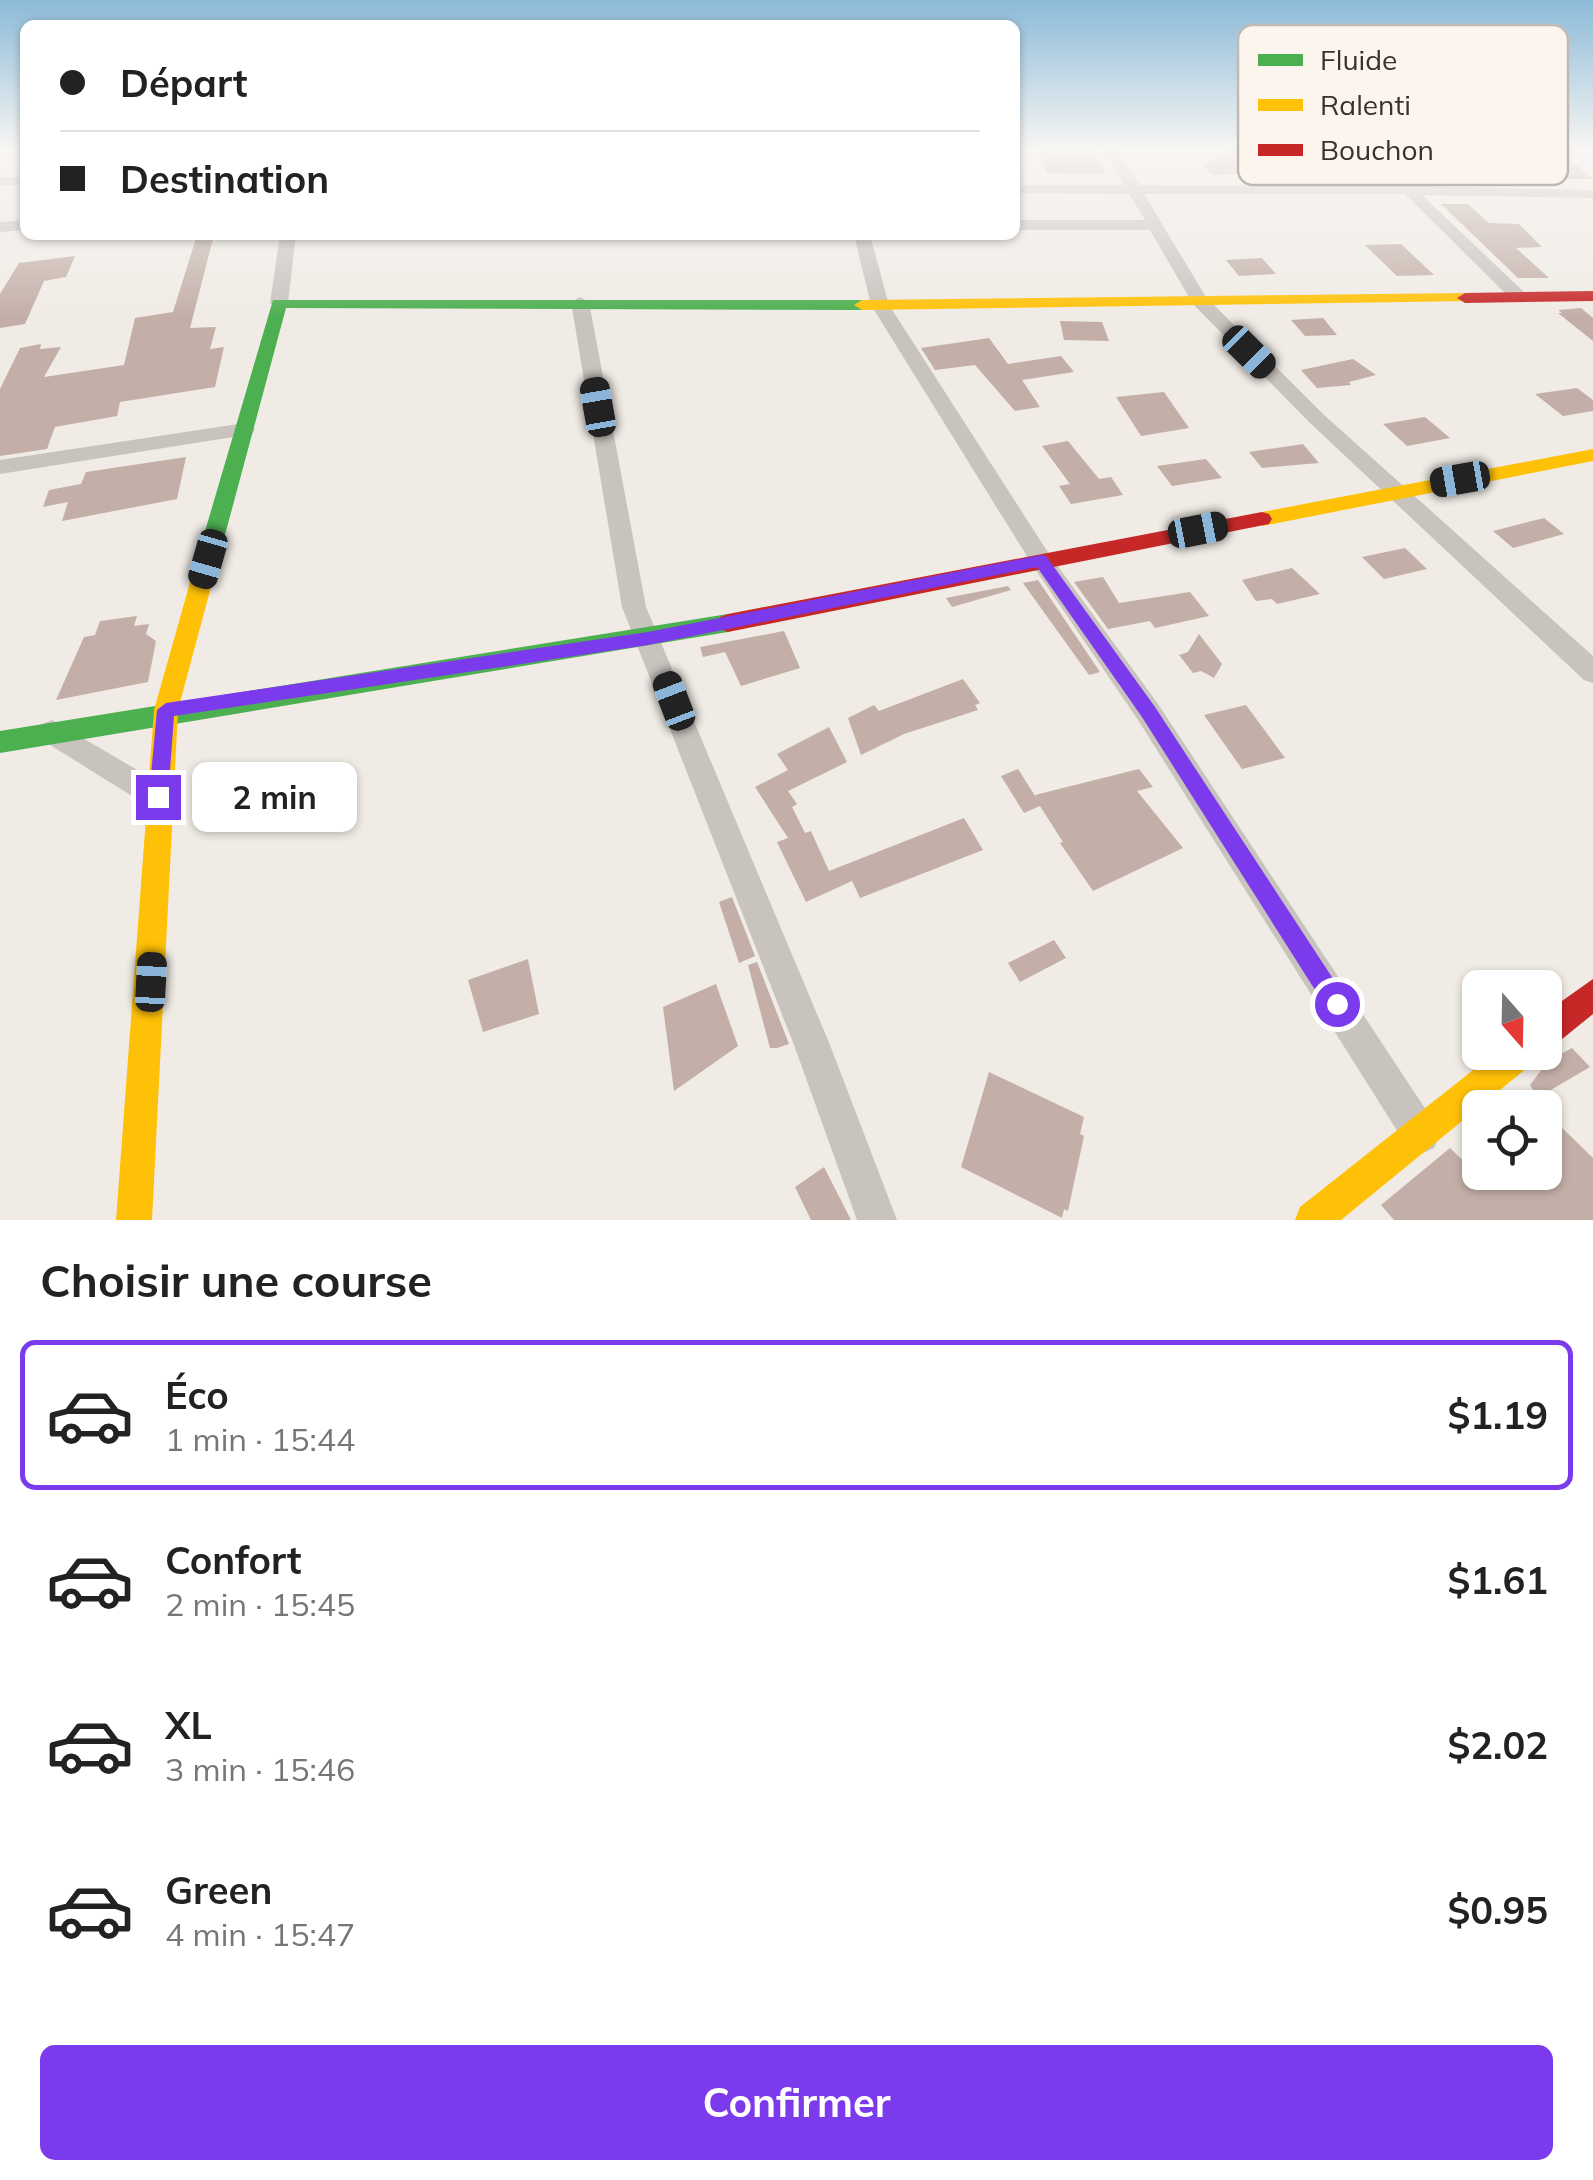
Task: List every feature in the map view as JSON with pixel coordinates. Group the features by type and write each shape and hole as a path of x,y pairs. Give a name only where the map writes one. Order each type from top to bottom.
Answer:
{"street":[{"path":"1143,205 1199,300 1394,491 1593,672"},
{"path":"1424,205 1518,297"},
{"path":"1020,225 1153,225"},
{"path":"134,1220 145,1095 158,797 166,710 279,303 287,240"},
{"path":"863,240 880,306 1041,560 1148,712 1421,1135"},
{"path":"279,303 880,306 1593,296"},
{"path":"580,302 634,607 812,1045 877,1220"},
{"path":"0,466 245,429"},
{"path":"0,742 166,710 648,638 1593,455"},
{"path":"52,732 158,797"},
{"path":"1562,1019 1593,994"},
{"path":"1313,1220 1500,1070"}],"building":[{"path":"1442,205 1469,205 1489,223 1519,224 1542,247 1516,248 1549,278 1518,278"},
{"path":"195,240 213,240 190,328 216,327 210,349 224,347 215,387 120,402 117,416 55,427 47,449 0,456 0,389 20,348 41,344 40,349 61,347 44,377 124,365 135,318 173,312"},
{"path":"1401,244 1434,275 1397,276 1365,245"},
{"path":"75,256 66,277 44,281 25,324 0,328 0,294 19,263"},
{"path":"1262,258 1276,274 1239,276 1226,260"},
{"path":"1581,308 1593,318 1593,341 1558,313"},
{"path":"1323,318 1337,335 1305,336 1291,320"},
{"path":"1060,321 1102,322 1109,341 1064,340"},
{"path":"989,338 1008,364 1061,356 1074,372 1022,380 1040,407 1015,411 975,365 935,370 921,348"},
{"path":"1353,359 1376,375 1349,382 1351,385 1317,388 1301,370"},
{"path":"1577,388 1593,400 1593,411 1563,416 1535,394"},
{"path":"1164,392 1189,428 1141,436 1116,397"},
{"path":"1425,417 1450,438 1407,446 1383,424"},
{"path":"1068,441 1099,479 1111,477 1123,495 1071,504 1059,486 1070,484 1042,446"},
{"path":"1303,444 1319,463 1262,468 1249,452"},
{"path":"186,457 177,499 62,521 68,502 43,507 49,490 81,484 86,472"},
{"path":"1206,459 1222,478 1172,486 1157,466"},
{"path":"1544,518 1564,534 1513,548 1493,531"},
{"path":"1405,548 1427,569 1384,579 1362,557"},
{"path":"1292,568 1320,594 1277,604 1272,599 1256,601 1242,580"},
{"path":"1103,577 1119,603 1190,592 1209,616 1155,628 1150,621 1108,629 1074,582"},
{"path":"1038,580 1100,672 1089,675 1023,583"},
{"path":"1008,586 1011,590 952,607 946,598"},
{"path":"137,616 134,626 149,624 146,634 156,641 148,682 56,700 84,637 95,635 100,621"},
{"path":"784,631 800,668 741,686 725,652 703,657 700,647"},
{"path":"1199,634 1222,664 1214,678 1201,671 1193,673 1179,655 1188,652"},
{"path":"963,679 980,703 975,705 978,710 904,734 861,755 848,718 874,705 879,711"},
{"path":"1246,705 1285,758 1242,769 1204,715"},
{"path":"829,727 847,762 788,791 797,804 792,807 805,833 811,831 829,871 964,818 983,850 860,898 852,881 806,902 777,842 788,838 755,787 788,770 777,754"},
{"path":"1018,769 1037,799 1035,795 1139,769 1153,787 1137,791 1183,848 1093,891 1040,806 1024,813 1001,776"},
{"path":"732,897 755,956 739,963 719,902"},
{"path":"1054,940 1066,958 1020,982 1008,963"},
{"path":"528,959 539,1014 483,1032 468,980"},
{"path":"757,962 789,1044 777,1048 770,1048 748,965"},
{"path":"716,984 738,1046 674,1091 663,1007"},
{"path":"1572,1048 1590,1067 1551,1090 1533,1090 1530,1085 1541,1070 1562,1070 1562,1053"},
{"path":"989,1072 1084,1117 1080,1134 1084,1136 1068,1211 1064,1209 1062,1218 961,1167"},
{"path":"1562,1128 1593,1158 1593,1220 1394,1220 1381,1205 1450,1148 1462,1160 1462,1190 1562,1190"},
{"path":"824,1167 851,1220 811,1220 795,1187"}],"traffic: fast":[{"path":"204,572 279,303 862,305"},
{"path":"0,742 728,623"}],"traffic: slow":[{"path":"862,305 1465,298"},
{"path":"1262,519 1593,455"},
{"path":"134,1220 166,710 204,572"},
{"path":"1313,1220 1500,1070"}],"traffic: jam":[{"path":"1465,298 1593,296"},
{"path":"728,623 1262,519"},
{"path":"1562,1019 1593,994"}],"route":[{"path":"158,797 166,710 648,638 1041,560 1148,712 1337,1004"}]}
